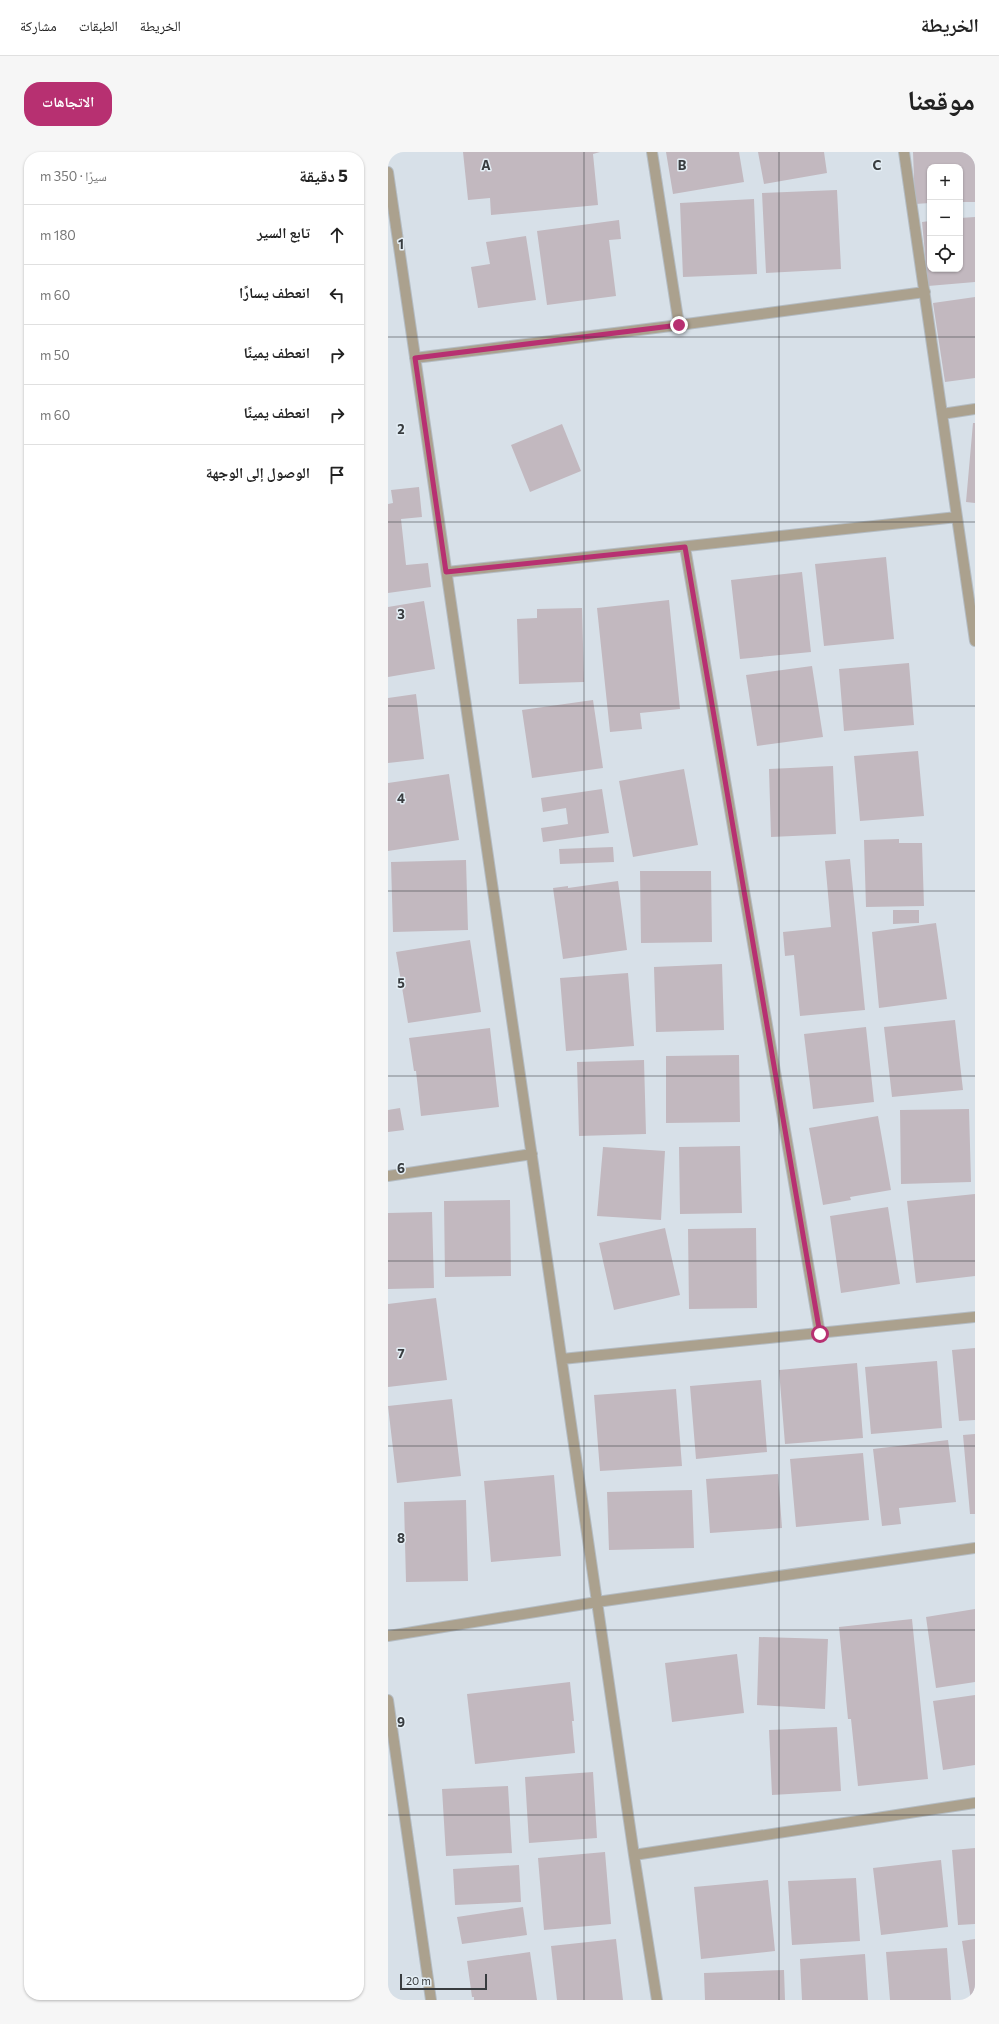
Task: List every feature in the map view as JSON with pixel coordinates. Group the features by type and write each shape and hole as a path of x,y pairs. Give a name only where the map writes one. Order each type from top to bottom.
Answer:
{"street":[{"path":"652,152 679,325"},
{"path":"904,152 975,641"},
{"path":"388,172 634,1855 657,2000"},
{"path":"415,358 925,292"},
{"path":"942,414 975,409"},
{"path":"446,572 957,517"},
{"path":"685,547 820,1334"},
{"path":"388,1176 532,1154"},
{"path":"562,1359 820,1334 975,1317"},
{"path":"388,1636 597,1602 975,1548"},
{"path":"388,1700 431,2000"},
{"path":"634,1855 975,1803"}],"building":[{"path":"463,152 600,152 593,154 598,205 491,215 490,198 468,200"},
{"path":"666,152 739,152 744,182 673,194"},
{"path":"758,152 824,152 827,173 764,184"},
{"path":"913,152 975,152 975,202 963,202 963,164 927,164 927,203 915,204"},
{"path":"837,190 841,269 766,273 762,193"},
{"path":"754,199 757,274 683,277 680,203"},
{"path":"975,217 975,282 928,286 922,222 927,221 927,272 963,272 963,218"},
{"path":"619,220 621,239 609,240 616,296 547,305 537,231"},
{"path":"526,236 536,300 478,308 471,267 490,264 486,242"},
{"path":"975,297 975,378 945,382 933,303"},
{"path":"973,423 975,423 975,503 966,502"},
{"path":"562,424 581,471 530,492 511,445"},
{"path":"419,487 422,517 401,519 406,565 428,563 431,587 388,593 388,504 393,503 391,490"},
{"path":"886,557 894,639 824,646 815,564"},
{"path":"802,572 811,652 740,659 731,580"},
{"path":"669,600 680,709 640,713 642,729 610,732 597,608"},
{"path":"424,601 435,669 388,677 388,607"},
{"path":"582,608 584,682 519,684 517,619 537,618 537,609"},
{"path":"909,663 914,725 844,731 839,669"},
{"path":"812,666 823,737 757,746 746,675"},
{"path":"416,694 424,759 388,763 388,698"},
{"path":"593,700 603,768 532,778 522,710"},
{"path":"918,751 924,816 860,821 854,756"},
{"path":"833,766 836,834 771,837 769,769"},
{"path":"684,769 698,845 633,857 619,781"},
{"path":"449,774 459,840 388,851 388,783"},
{"path":"602,789 609,833 543,842 541,828 568,824 566,808 543,812 541,798"},
{"path":"899,839 899,843 922,843 924,906 866,907 864,840"},
{"path":"613,847 614,862 560,864 559,849"},
{"path":"850,859 865,1010 800,1016 794,955 785,956 783,932 831,927 825,861"},
{"path":"466,860 468,930 393,932 391,862"},
{"path":"640,871 711,871 712,942 641,943"},
{"path":"618,881 627,950 563,959 553,888 568,886 568,888"},
{"path":"893,910 919,910 919,923 893,924"},
{"path":"936,923 947,999 879,1008 872,932"},
{"path":"470,940 481,1012 408,1023 396,952"},
{"path":"722,964 724,1030 656,1032 654,967"},
{"path":"628,973 634,1046 566,1051 560,978"},
{"path":"955,1020 963,1090 892,1097 884,1027"},
{"path":"866,1027 874,1102 813,1109 804,1034"},
{"path":"490,1028 499,1107 421,1116 416,1071 414,1071 409,1038"},
{"path":"739,1055 740,1122 666,1123 666,1056"},
{"path":"644,1060 646,1134 579,1136 577,1062"},
{"path":"400,1108 404,1130 388,1132 388,1110"},
{"path":"969,1109 971,1182 901,1184 900,1110"},
{"path":"878,1116 891,1190 850,1197 851,1200 823,1205 809,1128"},
{"path":"740,1146 742,1213 680,1214 679,1147"},
{"path":"603,1147 665,1151 661,1220 597,1216"},
{"path":"975,1194 975,1276 916,1283 907,1201"},
{"path":"510,1200 511,1276 445,1277 444,1201"},
{"path":"888,1207 900,1284 841,1293 830,1216"},
{"path":"432,1212 434,1288 388,1289 388,1213"},
{"path":"665,1228 680,1295 614,1310 599,1243"},
{"path":"756,1228 757,1308 689,1309 688,1229"},
{"path":"436,1298 447,1380 388,1387 388,1304"},
{"path":"975,1348 975,1420 959,1421 952,1350"},
{"path":"937,1361 942,1428 871,1434 865,1367"},
{"path":"857,1363 863,1438 785,1444 779,1370"},
{"path":"761,1380 767,1452 696,1459 690,1386"},
{"path":"676,1389 682,1466 600,1471 594,1395"},
{"path":"452,1399 461,1476 397,1483 388,1406"},
{"path":"975,1434 975,1514 970,1514 963,1435"},
{"path":"948,1440 956,1502 899,1508 901,1524 882,1526 873,1449"},
{"path":"863,1453 869,1520 796,1527 790,1459"},
{"path":"778,1474 782,1528 710,1533 706,1479"},
{"path":"554,1475 561,1556 491,1562 484,1481"},
{"path":"692,1490 694,1548 609,1550 607,1492"},
{"path":"466,1500 468,1581 406,1582 404,1502"},
{"path":"975,1609 975,1682 936,1688 926,1617"},
{"path":"912,1619 928,1779 858,1786 851,1719 848,1719 839,1627"},
{"path":"759,1637 828,1639 825,1709 757,1705"},
{"path":"737,1654 744,1713 672,1722 665,1663"},
{"path":"570,1682 574,1721 572,1721 575,1753 475,1764 467,1694"},
{"path":"975,1695 975,1765 943,1770 933,1701"},
{"path":"837,1727 841,1791 772,1795 769,1730"},
{"path":"593,1772 597,1838 529,1843 525,1777"},
{"path":"508,1786 512,1853 446,1856 442,1789"},
{"path":"975,1848 975,1924 958,1925 952,1850"},
{"path":"605,1852 611,1924 544,1930 538,1858"},
{"path":"941,1860 948,1927 881,1935 873,1868"},
{"path":"519,1865 521,1902 455,1905 453,1869"},
{"path":"856,1878 860,1941 792,1945 788,1881"},
{"path":"768,1880 775,1951 701,1959 694,1887"},
{"path":"523,1907 527,1935 462,1944 457,1917"},
{"path":"616,1939 623,2000 557,2000 551,1946"},
{"path":"975,1939 975,2000 971,2000 962,1941"},
{"path":"947,1948 951,2000 890,2000 886,1952"},
{"path":"530,1952 537,2000 474,2000 474,1997 472,1997 467,1961"},
{"path":"865,1954 868,2000 802,2000 800,1959"},
{"path":"784,1970 785,2000 705,2000 704,1973"}],"route":[{"path":"679,325 415,358 446,572 685,547 820,1334"}]}
